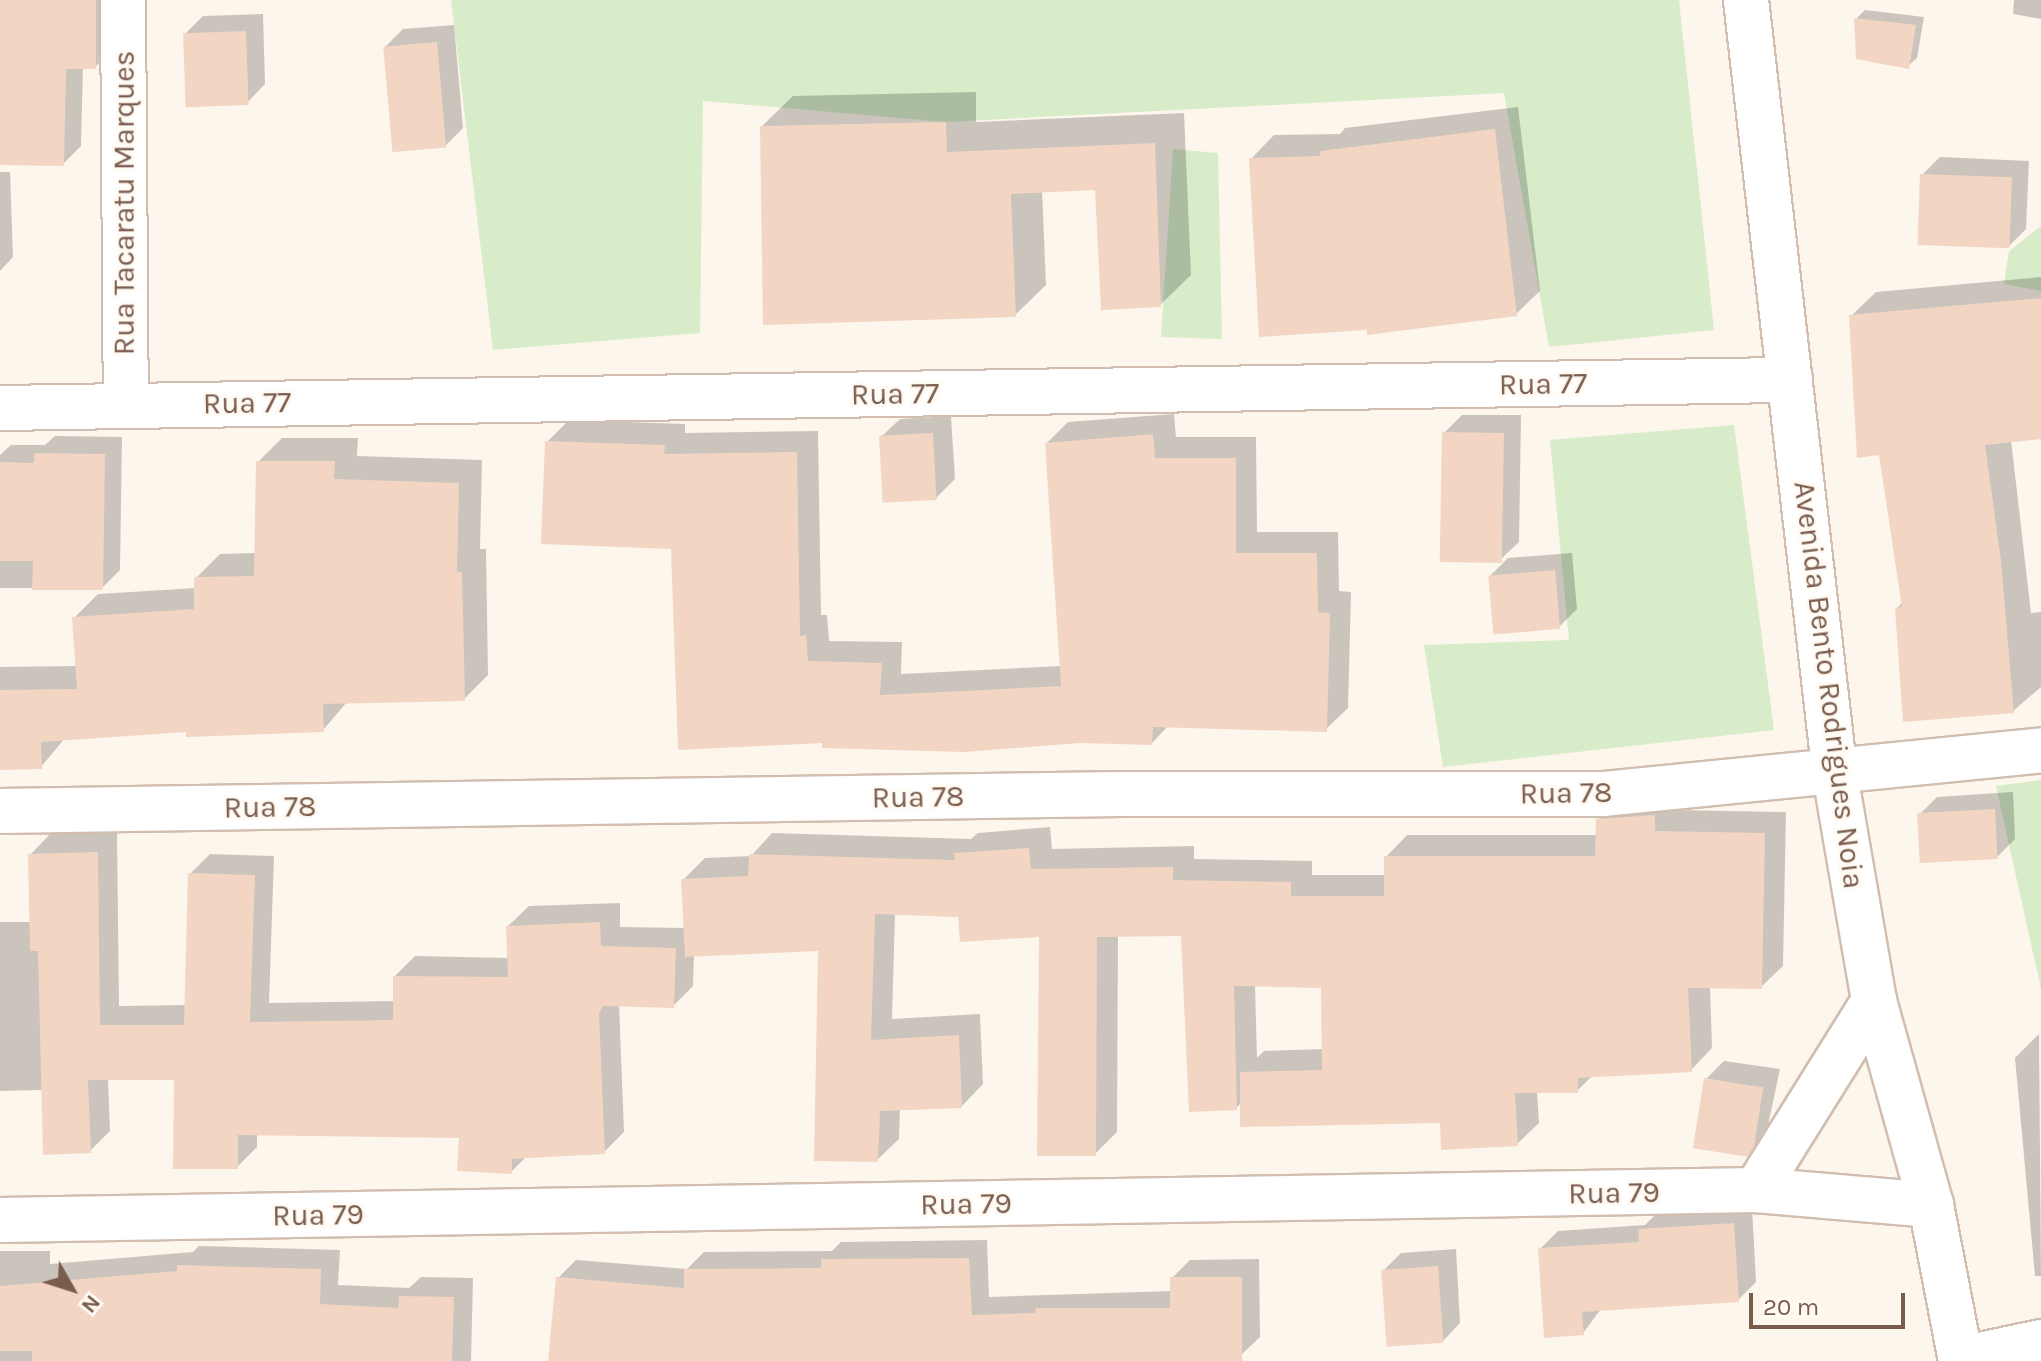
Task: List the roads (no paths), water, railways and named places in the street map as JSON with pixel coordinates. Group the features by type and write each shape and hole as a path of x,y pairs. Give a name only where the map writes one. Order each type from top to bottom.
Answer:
{"street":[{"name":"Rua Tacaratu Marques","path":"123,0 126,405"},
{"name":"Avenida Bento Rodrigues Noia","path":"1746,0 1835,775 1874,1001 1931,1205 1961,1360"},
{"name":"Rua 77","path":"0,408 1790,380"},
{"name":"Rua 78","path":"0,811 1121,794 1604,794 1835,775 2041,750"},
{"path":"1756,1190 1874,1001"},
{"name":"Rua 79","path":"0,1220 1756,1190 1931,1205"},
{"path":"1961,1360 2041,1342"}]}
